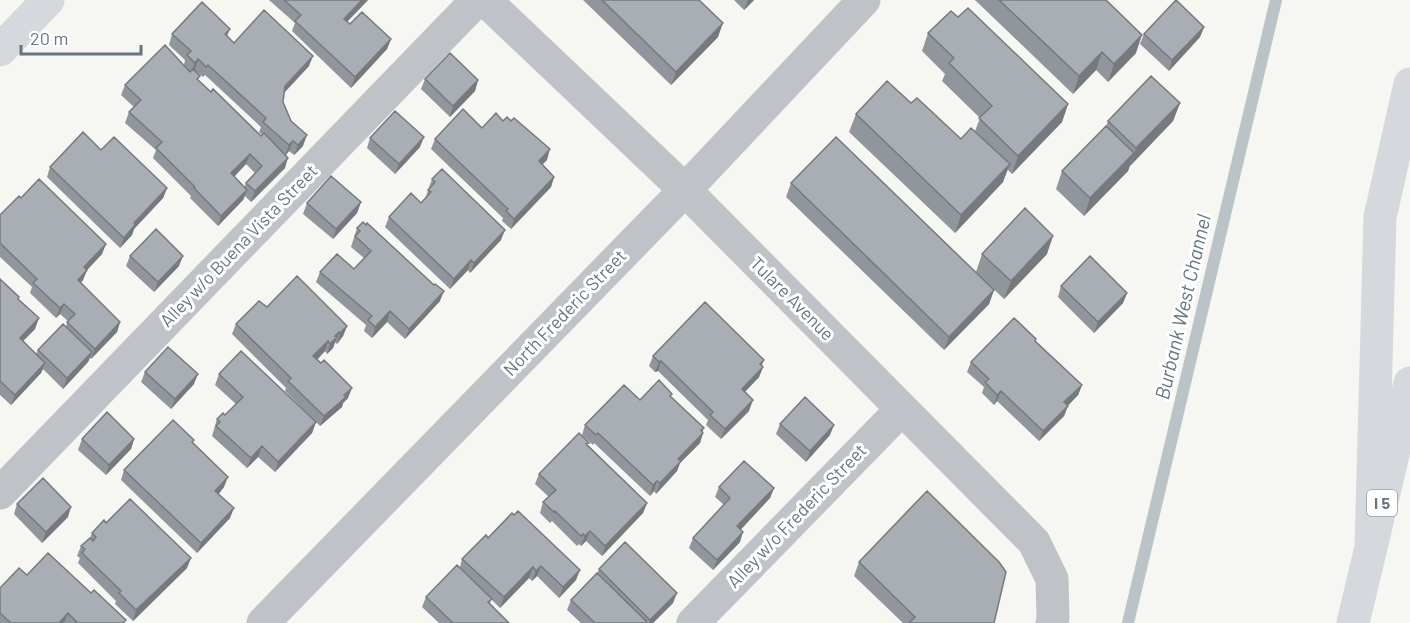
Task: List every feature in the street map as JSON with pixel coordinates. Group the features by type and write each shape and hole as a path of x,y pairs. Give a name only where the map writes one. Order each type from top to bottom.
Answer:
{"main road":[{"path":"0,50 48,0"},
{"path":"1371,547 1380,217 1410,84"},
{"name":"I 5","path":"1353,623 1410,383"}],"street":[{"name":"Alley w/o Buena Vista Street","path":"0,493 477,0"},
{"name":"Tulare Avenue","path":"485,0 685,190 1034,542 1052,579 1052,623"},
{"name":"North Frederic Street","path":"263,623 685,190 864,0"},
{"name":"Alley w/o Frederic Street","path":"693,623 902,409"}],"building":[{"path":"284,0 362,0 344,19 350,24 362,12 391,39 355,77 295,21 301,15"},
{"path":"602,0 699,0 723,23 676,72"},
{"path":"999,0 1106,0 1142,35 1114,64 1102,52 1079,76"},
{"path":"1176,0 1204,27 1172,60 1144,34"},
{"path":"202,2 230,29 225,34 234,43 264,10 313,56 285,86 283,102 291,121 307,135 298,145 293,141 289,145 263,122 266,118 208,65 206,67 198,59 195,63 187,55 191,51 172,34"},
{"path":"968,8 1068,104 1018,156 979,118 992,106 949,63 954,58 928,33 951,11 958,17"},
{"path":"165,45 190,72 193,69 200,76 197,79 211,92 213,89 261,136 264,133 288,158 255,191 246,183 262,166 250,154 231,173 247,190 221,216 156,148 162,142 129,112 141,100 125,85"},
{"path":"450,53 478,80 453,106 425,79"},
{"path":"1151,76 1180,103 1136,148 1108,121"},
{"path":"887,81 911,103 917,98 961,139 971,128 1010,164 961,215 856,114"},
{"path":"463,109 482,128 496,113 503,121 507,117 511,121 514,118 550,149 539,161 554,177 514,219 506,211 508,209 435,139"},
{"path":"395,111 424,137 399,164 370,138"},
{"path":"1106,126 1134,153 1090,198 1062,171"},
{"path":"83,132 101,150 114,137 167,188 134,223 135,225 124,238 50,167"},
{"path":"836,137 994,290 949,337 791,183"},
{"path":"442,169 505,230 474,263 471,260 454,279 389,217 411,193 421,203 431,192 428,190 435,182 432,179"},
{"path":"331,176 361,202 336,229 307,203"},
{"path":"39,179 106,244 84,267 87,270 78,280 120,322 95,349 67,322 75,314 64,304 60,308 33,283 37,279 0,243 0,215"},
{"path":"1025,208 1053,236 1011,281 982,254"},
{"path":"363,222 366,225 367,223 434,285 444,291 409,329 390,311 375,327 368,320 372,316 320,272 337,254 354,269 371,251 355,236 360,231 357,228"},
{"path":"156,229 183,256 158,282 130,256"},
{"path":"1090,256 1127,293 1098,322 1061,286"},
{"path":"297,276 347,326 335,336 337,337 330,344 328,341 313,356 321,363 324,360 352,388 344,395 346,397 324,416 288,381 291,378 236,324 259,301 267,307"},
{"path":"0,279 39,318 20,338 45,363 15,395 0,381"},
{"path":"705,302 764,360 760,364 763,367 742,389 753,400 725,429 710,415 713,412 661,361 659,362 653,356"},
{"path":"1014,318 1082,385 1064,402 1068,406 1043,431 1001,391 997,395 985,382 989,379 971,362"},
{"path":"63,324 92,352 67,378 38,350"},
{"path":"168,347 198,374 175,399 145,372"},
{"path":"241,351 316,422 278,462 262,446 251,458 216,426 220,422 217,419 223,413 225,415 243,397 219,374"},
{"path":"659,380 672,394 670,396 704,428 701,430 703,433 678,459 681,461 660,483 657,481 653,485 598,433 596,435 585,425 624,385 640,400"},
{"path":"805,397 834,425 810,451 780,424"},
{"path":"107,412 134,439 109,465 82,439"},
{"path":"173,420 228,477 215,491 234,508 201,543 124,470"},
{"path":"579,433 589,443 586,444 647,503 605,546 590,531 585,536 583,534 581,536 543,502 556,490 539,474"},
{"path":"744,461 774,488 737,526 743,532 717,560 693,538 730,498 719,487"},
{"path":"43,478 71,507 46,532 17,504"},
{"path":"927,491 999,562 1006,572 994,623 909,623 915,617 859,562"},
{"path":"130,499 191,558 136,610 119,593 121,591 82,553 85,549 81,546 90,538 93,541 96,537 92,533 104,520 106,523"},
{"path":"518,511 580,570 563,587 541,566 536,571 533,567 504,597 462,559 486,535 488,538 512,513 514,515"},
{"path":"625,542 677,593 650,620 599,569"},
{"path":"48,553 91,593 94,590 126,620 123,623 76,623 68,613 59,623 11,623 0,613 0,588 19,568 27,575"},
{"path":"457,565 492,599 488,602 509,623 453,623 426,597"},
{"path":"597,573 646,621 645,623 595,623 571,600"}],"waterway":[{"name":"Burbank West Channel","path":"1128,623 1276,0"}]}
